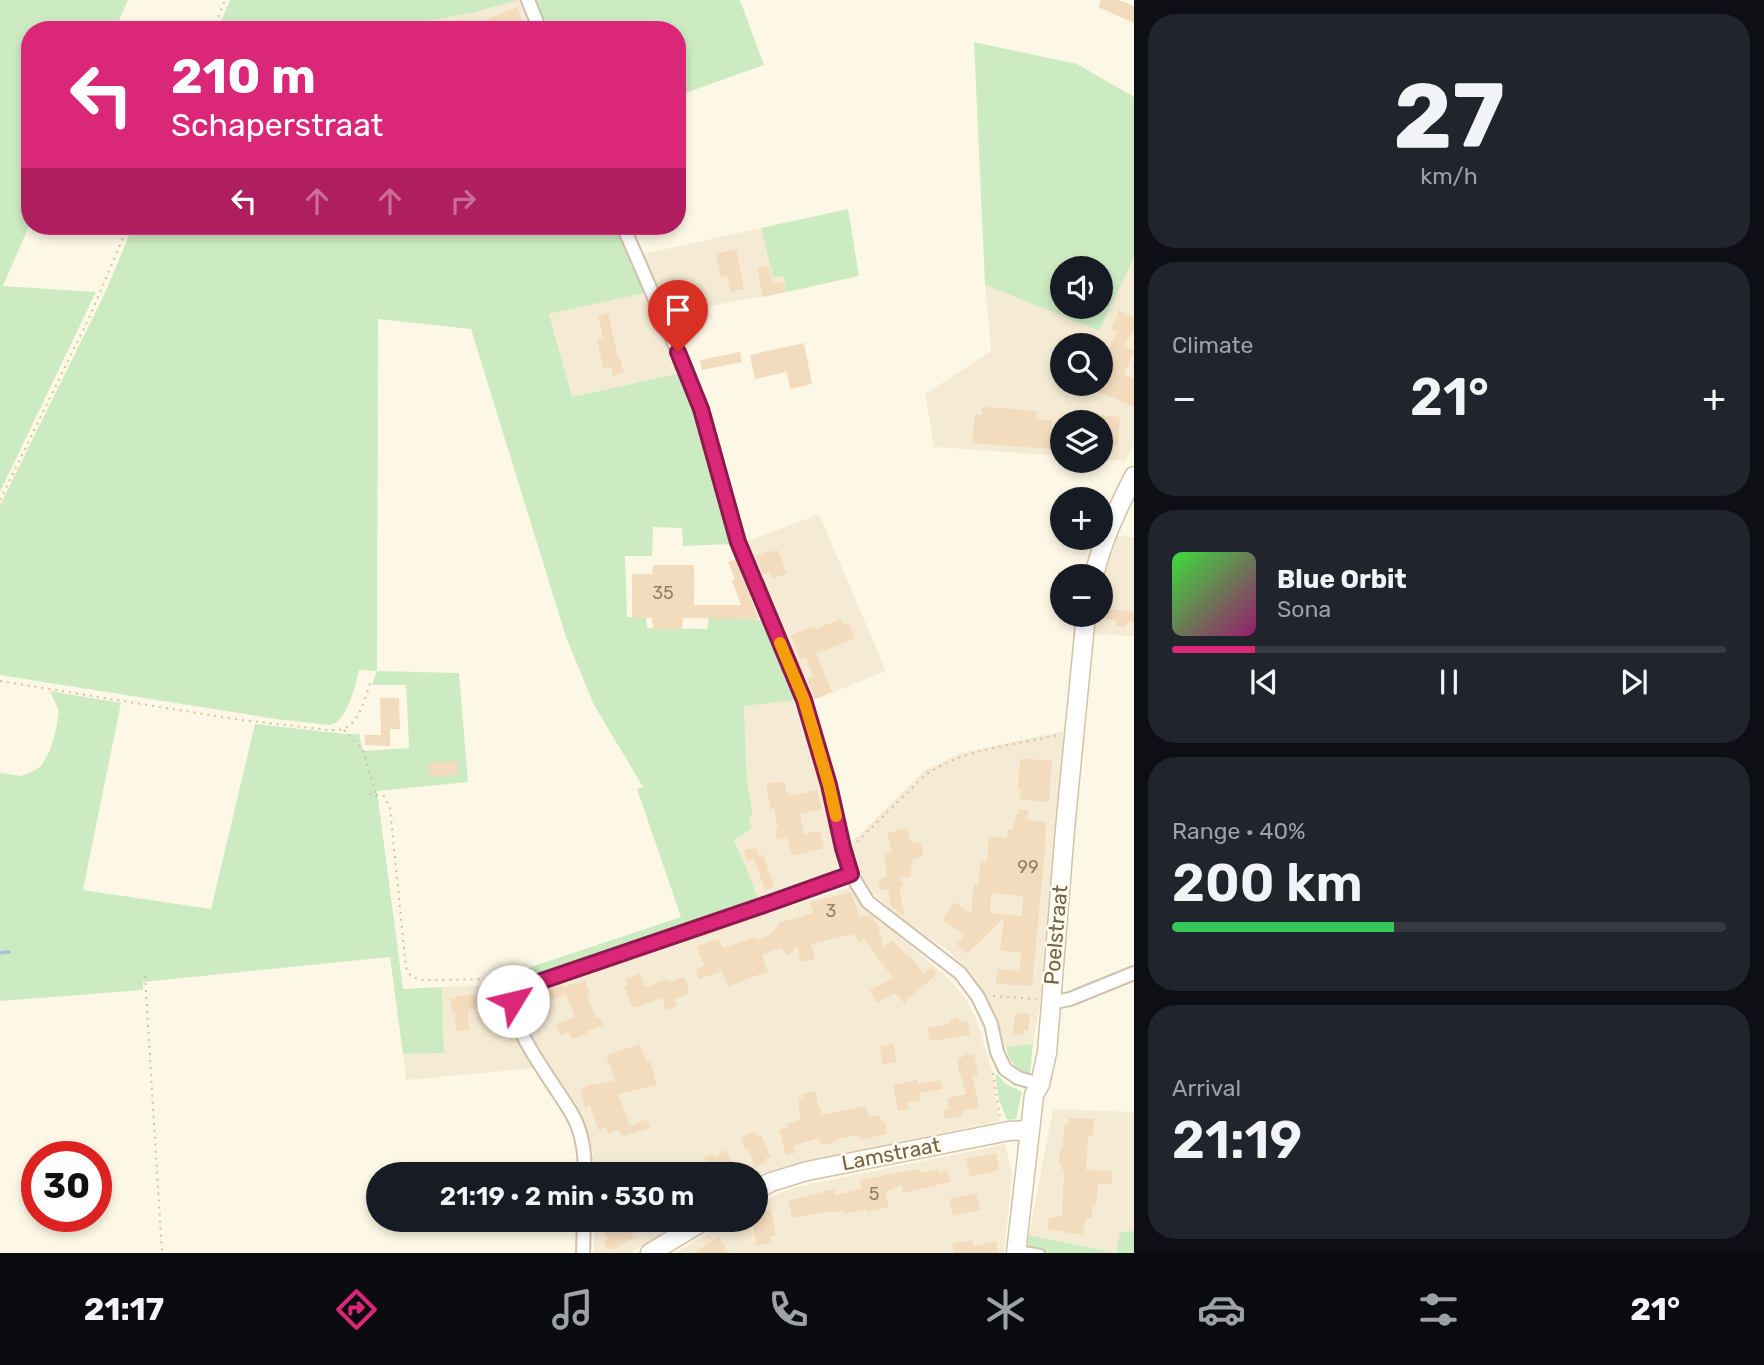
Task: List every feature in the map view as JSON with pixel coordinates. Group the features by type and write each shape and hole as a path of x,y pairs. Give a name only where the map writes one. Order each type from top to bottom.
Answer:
{"street":[{"path":"527,0 536,21"},
{"path":"627,235 701,409 738,542 804,700 851,874 868,902 960,973 978,998 1005,1069 1018,1077 1040,1084"},
{"path":"1097,564 1114,515 1134,476"},
{"name":"Poelstraat","path":"1016,1251 1034,1095 1045,1065 1085,627"},
{"path":"584,1162 574,1116 530,1049 516,1017 513,1001 517,994 524,987 851,874"},
{"path":"1050,1003 1070,999 1134,973"},
{"name":"Lamstraat","path":"768,1184 807,1171 1029,1130"},
{"path":"583,1253 584,1232"},
{"path":"649,1253 685,1232"}],"lane":[{"path":"1016,1251 1041,1253"}],"path":[{"path":"217,21 226,0"},
{"path":"0,500 90,316 124,235"},
{"path":"0,681 234,719 343,730 354,722 372,680"},
{"path":"343,730 363,750 376,795"},
{"path":"843,848 856,844 934,769 961,757 1074,731"},
{"path":"369,794 384,796 390,808 406,968 411,976 421,980 502,979 513,1001"},
{"path":"145,976 162,1253"},
{"path":"978,998 986,996 1040,999 1050,1003"},
{"path":"1003,1133 992,1071 1005,1069"}],"shaded area":[{"path":"523,0 531,21 427,21"},
{"path":"761,228 773,278 783,276 787,292 670,313 643,254"},
{"path":"1134,258 1134,444 1125,461 1113,460 1113,410 1050,410 1050,455 934,447 925,394 991,351 985,285 1050,311 1050,319 1069,319 1099,331 1105,319 1113,319 1113,302"},
{"path":"645,293 680,373 572,397 549,314"},
{"path":"819,514 886,671 812,701 746,542"},
{"path":"1113,535 1134,538 1134,636 1094,634 1094,627 1113,627 1113,564 1103,564 1106,550 1113,550"},
{"path":"798,700 821,780 838,865 835,872 758,899 734,840 752,828 749,816 753,813 747,783 744,706"},
{"path":"1064,731 1040,1002 1033,1044 1004,1048 987,998 968,970 944,947 899,918 873,893 861,874 850,841 925,770 961,753"},
{"path":"850,887 873,914 947,977 965,998 976,1018 992,1072 1000,1121 805,1161 768,1172 768,1162 593,1162 584,1122 531,1043 522,1022 519,1004 524,993 594,965"},
{"path":"510,985 512,989 507,1002 536,1068 406,1080 403,1054 444,1053 442,987"},
{"path":"1053,1109 1134,1112 1134,1231 1120,1232 1116,1253 1029,1235"},
{"path":"1005,1144 1012,1174 1004,1253 675,1253 711,1232 768,1232 768,1199 796,1187"},
{"path":"594,1232 666,1232 630,1253 594,1253"}],"green space":[{"path":"0,0 128,0 119,21 21,21 21,235 25,235 3,286 96,292 0,492"},
{"path":"230,0 519,0 472,13 427,21 221,21"},
{"path":"534,0 740,0 764,65 686,93 686,21 543,21"},
{"path":"974,42 1077,64 1134,97 1134,258 1113,302 1113,256 1050,256 1050,311 985,285"},
{"path":"848,209 859,276 787,292 783,276 773,278 761,228"},
{"path":"129,235 620,235 645,293 549,314 572,397 680,373 698,418 733,544 683,546 682,528 653,527 652,556 625,556 627,617 646,618 647,628 707,629 709,617 766,620 798,700 744,706 747,783 753,814 749,816 752,828 734,840 758,899 520,982 512,989 507,975 681,917 637,789 643,787 594,705 566,637 471,329 378,319 377,671 359,670 350,702 336,722 330,725 276,719 0,675 0,505 105,293"},
{"path":"1069,319 1105,319 1099,331"},
{"path":"377,671 459,673 468,782 377,791 403,989 442,987 444,1053 403,1054 390,957 143,982 143,990 0,1001 0,773 21,776 42,765 50,750 59,711 50,691 121,703 83,890 211,909 255,724 359,734 363,751 409,748 406,685 372,685"},
{"path":"1033,1044 1030,1075 1014,1065 1006,1047"},
{"path":"995,1075 1022,1092 1016,1119 1007,1120 999,1100"},
{"path":"1134,1231 1134,1253 1116,1253 1120,1232"},
{"path":"1029,1235 1116,1253 1026,1253"}],"building":[{"path":"1101,0 1119,0 1134,6 1134,23 1098,7"},
{"path":"518,7 522,21 488,21"},
{"path":"736,249 744,289 730,292 727,275 721,277 716,254"},
{"path":"769,266 773,284 784,282 786,292 763,297 757,268"},
{"path":"1119,310 1134,317 1134,330 1124,346 1134,351 1124,374 1134,379 1134,407 1108,396 1113,396 1113,340 1117,332 1111,330"},
{"path":"608,313 618,359 620,358 624,373 613,376 611,367 603,368 597,339 603,338 598,316"},
{"path":"804,343 812,384 790,389 787,372 755,379 750,355"},
{"path":"740,352 742,362 702,370 700,360"},
{"path":"982,407 1037,411 1036,419 1050,420 1050,449 972,443 975,414 982,415"},
{"path":"1113,416 1120,417 1118,446 1113,445"},
{"path":"770,550 771,553 778,550 787,573 772,579 770,572 763,575 755,556"},
{"path":"736,559 759,619 683,618 682,629 653,629 652,618 632,618 632,574 652,574 653,565 694,565 694,605 741,605 728,562"},
{"path":"1113,609 1134,612 1134,622 1127,622 1126,627 1116,626 1116,620 1113,620"},
{"path":"841,619 844,625 849,623 855,639 816,653 832,692 815,699 807,678 813,676 806,657 800,659 791,635"},
{"path":"380,698 399,698 400,729 390,729 390,746 365,745 365,735 381,735"},
{"path":"1020,759 1052,760 1049,802 1020,799"},
{"path":"457,761 458,775 430,777 429,763"},
{"path":"785,782 786,793 789,792 790,796 817,790 822,809 800,814 804,834 820,831 824,848 792,856 787,838 777,840 775,829 778,828 766,784"},
{"path":"1019,809 1028,810 1027,820 1046,822 1032,986 996,982 997,969 1020,971 1021,952 1000,951 1004,918 967,954 957,944 965,935 942,920 954,902 971,914 974,884 979,885 980,861 987,862 989,836 1007,838 1008,830 1013,830 1016,813 1019,814","holes":["991,893 1023,896 1022,916 990,913"]},
{"path":"907,828 913,844 921,842 923,856 911,861 911,876 901,878 903,886 899,887 905,917 891,906 888,889 881,890 878,879 887,877 884,853 892,852 887,833"},
{"path":"756,847 759,856 763,854 774,887 765,890 754,859 747,861 744,850"},
{"path":"851,892 860,917 870,915 875,924 877,923 884,947 892,940 924,974 931,967 937,974 910,997 908,995 906,1005 895,993 877,1003 870,990 893,978 864,939 860,943 852,934 811,944 815,959 801,962 797,946 788,956 781,948 762,955 768,971 728,987 722,971 699,979 696,969 704,966 697,946 718,939 723,948 755,937 757,940 769,935 779,926 778,923 813,913 810,902"},
{"path":"640,974 645,987 684,977 690,993 675,999 677,1006 666,1010 662,998 633,1008 624,987 628,986 626,979"},
{"path":"585,980 590,995 587,996 596,1018 600,1017 603,1025 572,1039 569,1032 560,1035 556,1024 575,1017 566,994 540,1004 543,1012 533,1016 529,995"},
{"path":"478,994 479,1009 468,1009 469,1030 456,1031 451,999"},
{"path":"1015,1013 1030,1014 1028,1031 1024,1030 1023,1035 1013,1034"},
{"path":"958,1018 959,1022 967,1021 970,1035 930,1041 927,1028 949,1024 949,1020"},
{"path":"640,1044 646,1062 650,1061 657,1085 618,1094 630,1126 647,1119 650,1128 622,1137 619,1130 608,1134 606,1127 598,1130 590,1105 585,1107 580,1089 594,1083 595,1085 615,1080 606,1055"},
{"path":"893,1044 897,1062 883,1065 880,1047"},
{"path":"966,1053 969,1056 974,1054 978,1075 972,1076 979,1107 962,1111 963,1116 945,1119 943,1110 949,1109 947,1098 966,1094 958,1058"},
{"path":"917,1080 918,1084 940,1080 942,1089 920,1093 921,1100 907,1103 909,1109 898,1111 893,1085"},
{"path":"815,1091 822,1115 866,1106 869,1117 880,1115 887,1134 860,1140 859,1135 821,1145 819,1138 793,1146 795,1153 786,1155 779,1130 788,1128 787,1124 801,1119 799,1098"},
{"path":"1069,1118 1094,1119 1093,1136 1088,1136 1086,1170 1112,1171 1112,1184 1098,1184 1092,1218 1086,1218 1082,1235 1047,1229 1049,1218 1062,1216 1064,1170 1059,1163 1060,1149 1063,1148 1064,1125 1068,1125"},
{"path":"755,1131 757,1137 761,1135 771,1157 765,1159 766,1162 753,1162 741,1137"},
{"path":"726,1150 732,1162 707,1162 704,1157 712,1153 714,1157"},
{"path":"996,1153 999,1170 970,1177 966,1159"},
{"path":"919,1169 920,1173 947,1170 950,1182 903,1193 901,1185 885,1192 889,1207 844,1214 844,1210 829,1211 792,1218 788,1201 834,1189 835,1195 862,1189 860,1180"},
{"path":"977,1193 980,1210 953,1216 949,1199"},
{"path":"771,1210 776,1235 770,1237 772,1243 756,1246 754,1232 768,1232 768,1211"},
{"path":"604,1232 631,1232 634,1237 609,1250 603,1242 608,1239"},
{"path":"718,1237 729,1253 694,1253"},
{"path":"972,1240 974,1246 996,1241 998,1253 954,1253 952,1244"}],"waterway":[{"path":"0,953 9,952"}],"slow traffic":[{"path":"780,643 804,700 836,816"}],"route":[{"path":"513,1001 524,987 851,874 804,700 738,542 701,409 678,352"}]}
